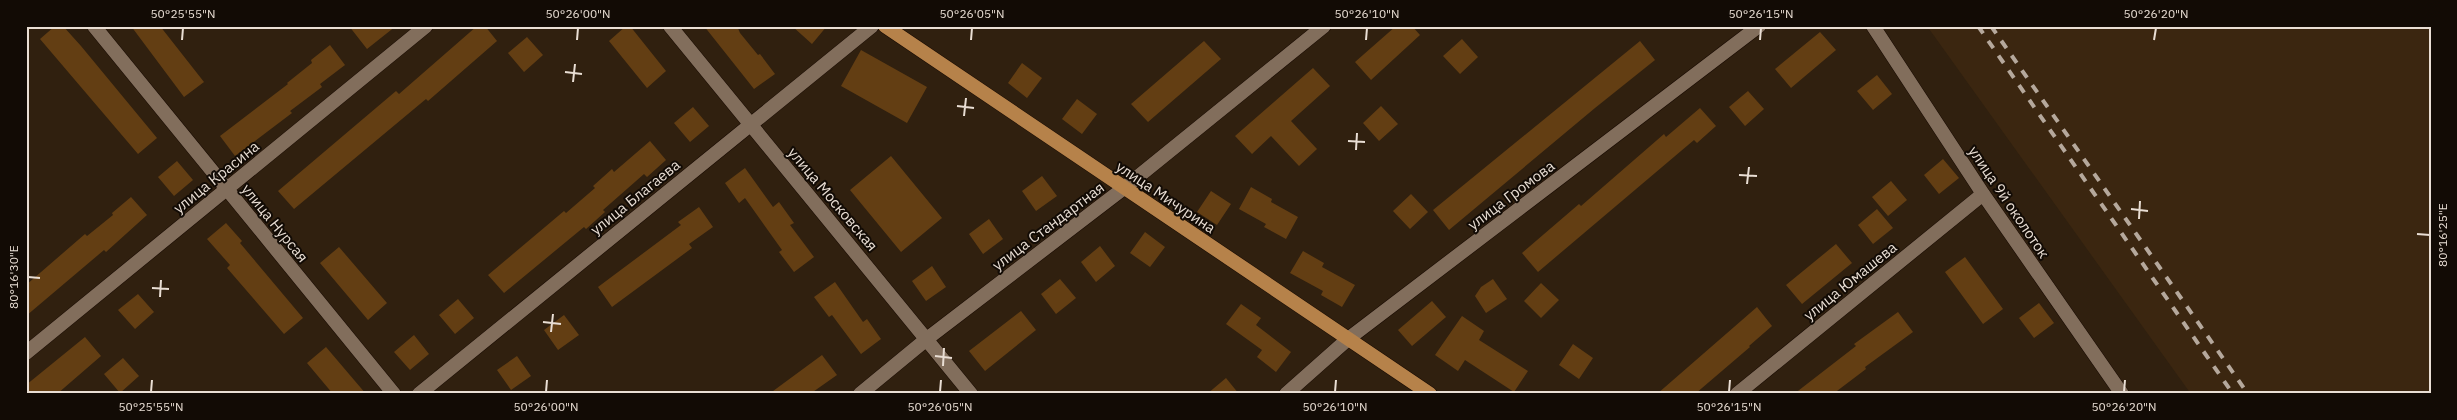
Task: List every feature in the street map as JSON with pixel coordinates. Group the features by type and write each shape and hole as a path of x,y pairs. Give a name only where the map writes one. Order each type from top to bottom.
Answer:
{"main road":[{"name":"улица Мичурина","path":"885,26 1430,394"}],"street":[{"name":"улица Нурсая","path":"94,26 394,394"},
{"name":"улица Красина","path":"26,354 426,26"},
{"name":"улица Московская","path":"670,26 749,124 928,338 971,394"},
{"name":"улица Благаева","path":"419,394 872,26"},
{"name":"улица Стандартная","path":"860,394 928,338 1124,188 1324,26"},
{"name":"улица Громова","path":"1286,394 1348,339 1759,26"},
{"name":"улица 9й околоток","path":"1873,26 1983,194 2122,394"},
{"name":"улица Юмашева","path":"1737,394 1983,194"}],"shaded area":[{"path":"1927,26 2431,26 2431,394 2191,394"}],"building":[{"path":"55,26 63,26 157,138 138,154 40,39"},
{"path":"131,26 160,26 204,82 184,97"},
{"path":"349,26 396,26 367,49"},
{"path":"477,26 485,26 497,41 428,101 426,99 294,209 278,191 396,91 399,94"},
{"path":"626,26 630,26 666,71 647,88 609,41"},
{"path":"704,26 737,26 740,33 758,55 760,54 775,74 754,89"},
{"path":"792,26 827,26 812,44"},
{"path":"1396,26 1412,26 1420,35 1371,80 1355,62"},
{"path":"1820,32 1836,50 1791,88 1775,69"},
{"path":"527,37 543,55 524,72 508,53"},
{"path":"1462,39 1478,57 1460,74 1443,56"},
{"path":"1204,41 1221,59 1148,122 1131,104"},
{"path":"1640,41 1655,60 1449,230 1433,210"},
{"path":"330,45 345,65 320,84 322,87 290,111 292,113 235,156 220,136 288,84 312,63 311,60"},
{"path":"861,50 927,87 907,123 841,86"},
{"path":"1022,63 1042,78 1027,98 1008,83"},
{"path":"1313,68 1330,86 1291,121 1317,149 1299,166 1271,136 1252,154 1235,136"},
{"path":"1877,75 1892,94 1873,110 1857,91"},
{"path":"1748,91 1764,109 1745,126 1729,107"},
{"path":"1077,99 1097,114 1082,134 1062,119"},
{"path":"1381,106 1398,124 1379,141 1363,123"},
{"path":"693,107 709,126 690,142 674,123"},
{"path":"1700,108 1716,126 1697,143 1694,140 1538,272 1522,253 1579,204 1581,206 1664,134 1666,137"},
{"path":"650,141 666,160 647,177 644,174 603,210 605,212 586,229 584,227 504,293 488,275 564,211 566,213 595,188 593,186 612,169 614,172"},
{"path":"891,156 942,218 901,252 850,190"},
{"path":"1943,159 1959,178 1939,194 1924,175"},
{"path":"177,161 193,180 174,196 158,177"},
{"path":"745,168 773,207 779,202 794,223 790,225 814,257 794,272 779,252 782,250 745,198 739,203 725,183"},
{"path":"1042,176 1057,196 1036,211 1022,191"},
{"path":"1891,181 1907,200 1888,216 1872,197"},
{"path":"1251,187 1272,199 1271,202 1298,217 1286,239 1264,227 1266,224 1239,209"},
{"path":"1211,191 1231,204 1217,225 1197,212"},
{"path":"1411,194 1428,212 1410,229 1393,211"},
{"path":"131,197 147,215 106,252 104,250 26,316 26,285 85,234 87,236 113,215 112,213"},
{"path":"699,207 713,227 689,244 692,248 612,307 598,287 681,225 678,222"},
{"path":"1877,209 1893,228 1873,244 1858,225"},
{"path":"989,219 1003,239 983,254 969,234"},
{"path":"226,223 242,241 240,243 303,318 284,334 227,268 230,265 207,239"},
{"path":"1145,232 1165,247 1150,267 1130,253"},
{"path":"1836,244 1852,263 1802,304 1786,285"},
{"path":"1100,246 1115,266 1096,282 1081,262"},
{"path":"339,247 387,303 368,320 320,263"},
{"path":"1303,251 1324,263 1322,267 1355,285 1342,307 1321,295 1323,291 1290,273"},
{"path":"1965,257 2003,309 1983,324 1945,272"},
{"path":"932,266 946,287 926,301 912,281"},
{"path":"1060,279 1076,298 1056,314 1041,294"},
{"path":"1493,279 1507,299 1486,313 1475,296 1481,287"},
{"path":"835,282 863,322 867,319 881,339 861,354 832,315 829,317 814,297"},
{"path":"1541,283 1559,300 1541,318 1524,301"},
{"path":"138,294 154,312 135,329 118,310"},
{"path":"458,299 474,318 455,334 439,315"},
{"path":"1432,301 1446,317 1412,346 1398,330"},
{"path":"2039,303 2054,323 2034,338 2019,318"},
{"path":"1241,304 1261,318 1256,325 1291,352 1276,372 1257,357 1262,350 1226,324"},
{"path":"1757,307 1772,326 1750,347 1695,394 1657,394"},
{"path":"1021,311 1036,330 985,371 969,351"},
{"path":"1898,312 1913,332 1865,367 1866,369 1833,394 1794,394 1856,346 1854,344"},
{"path":"564,315 579,335 558,350 544,330"},
{"path":"1462,316 1484,331 1479,340 1528,371 1514,392 1465,360 1458,371 1435,355"},
{"path":"414,335 429,354 410,370 394,352"},
{"path":"85,337 101,356 57,394 26,394 26,385"},
{"path":"1573,344 1593,358 1579,379 1559,365"},
{"path":"326,347 366,394 333,394 307,363"},
{"path":"822,355 837,375 810,394 769,394"},
{"path":"517,356 531,376 511,390 497,370"},
{"path":"123,358 139,376 120,393 104,374"},
{"path":"1226,378 1239,394 1207,394"}],"railway":[{"path":"1978,26 2233,394"},
{"path":"1991,26 2248,394"}]}
